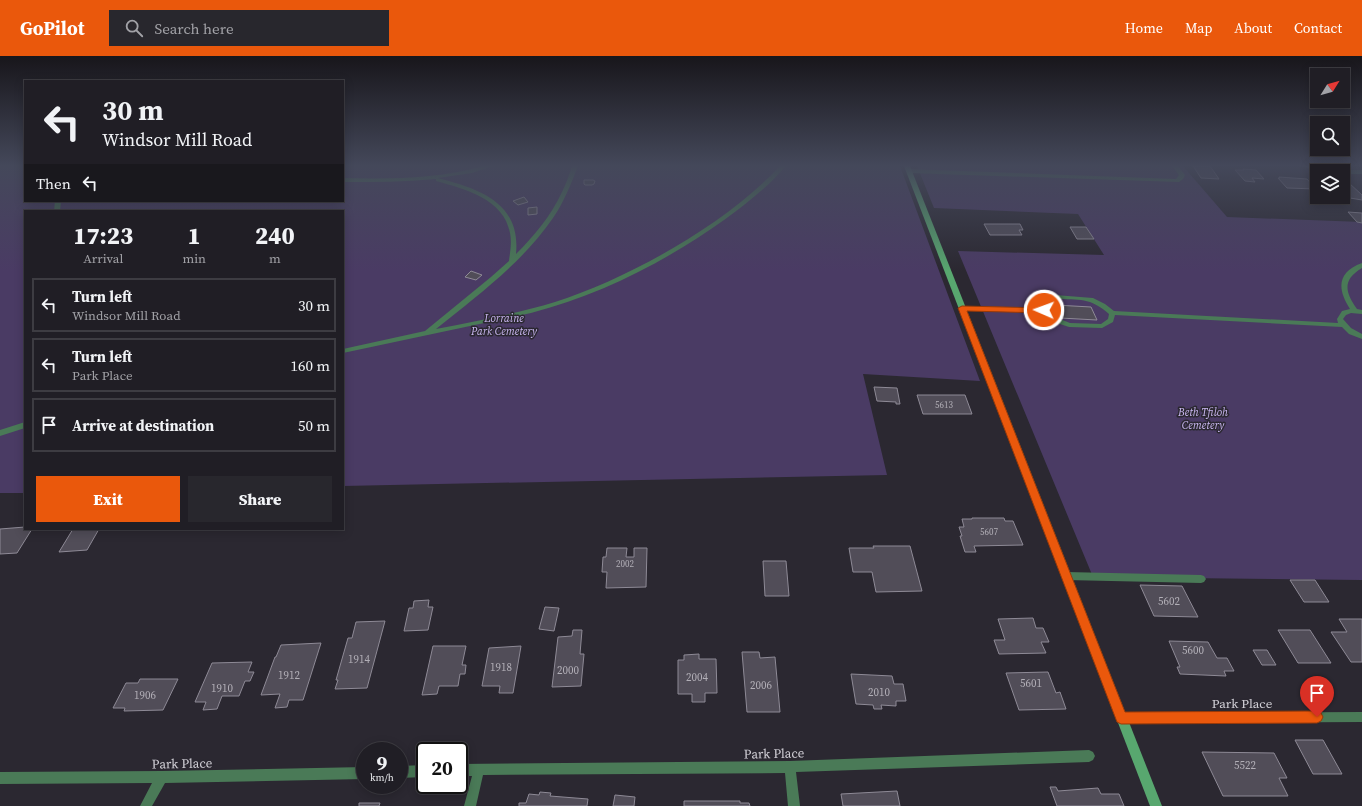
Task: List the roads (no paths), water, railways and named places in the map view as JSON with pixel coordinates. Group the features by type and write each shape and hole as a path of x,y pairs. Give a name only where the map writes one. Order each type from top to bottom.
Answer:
{"main road":[{"path":"920,201 1156,806"}],"street":[{"path":"490,201 500,208 508,219 513,231 514,243 512,263"},
{"path":"428,332 512,263 548,222 561,201"},
{"path":"344,351 536,310 569,300 627,276 663,256 726,215 744,201"},
{"path":"1358,312 1346,299 1343,282 1350,273 1362,265"},
{"path":"1044,310 1047,303 1055,297 1091,299 1103,305 1112,314 1343,325"},
{"path":"962,308 1044,310 1053,319 1069,325 1102,326 1111,320 1112,314"},
{"path":"1358,312 1344,313 1340,319 1343,325 1353,333 1362,337"},
{"path":"0,433 24,425"},
{"path":"1066,576 1201,579"},
{"name":"Park Place","path":"1121,718 1362,717"},
{"name":"Park Place","path":"468,770 790,767 1089,756"},
{"path":"790,767 794,806"},
{"path":"470,806 479,770"},
{"name":"Park Place","path":"0,778 356,773"},
{"path":"146,806 162,777"}],"park label":[{"name":"Lorraine Park Cemetery","path":"504,324"},
{"name":"Beth Tfiloh Cemetery","path":"1203,418"}]}
